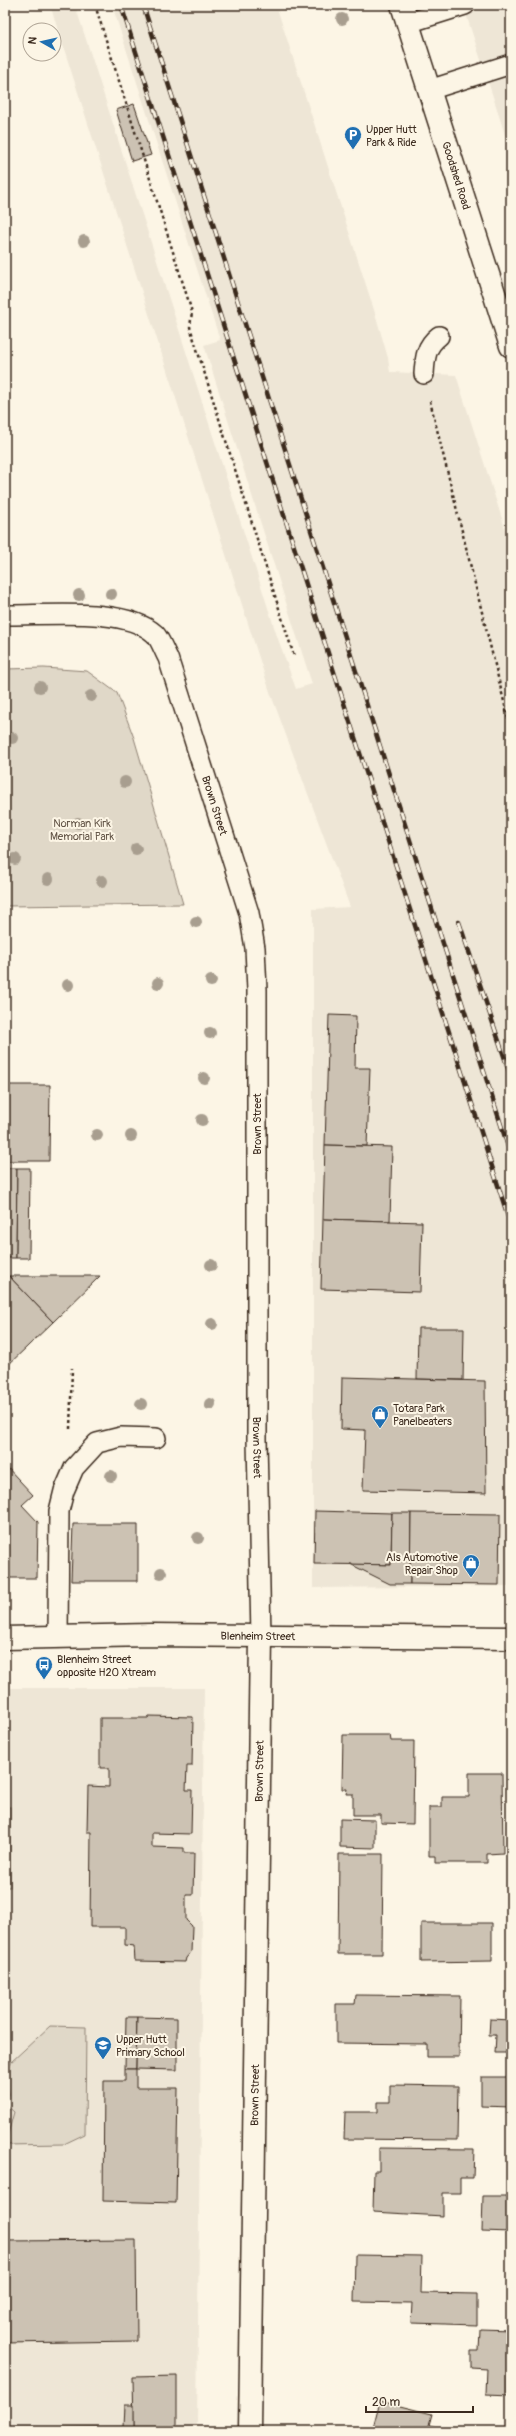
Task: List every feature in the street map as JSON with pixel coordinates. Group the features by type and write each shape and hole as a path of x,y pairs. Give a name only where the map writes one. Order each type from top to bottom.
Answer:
{"street":[{"name":"Goodshed Road","path":"405,14 511,346"},
{"name":"Blenheim Street","path":"5,1638 150,1635 511,1638"},
{"name":"Brown Street","path":"250,2431 261,1637"}],"lane":[{"path":"405,14 465,5"},
{"path":"429,90 511,64"},
{"path":"424,374 426,353 431,343 439,336"},
{"name":"Brown Street","path":"5,615 106,616 134,623 155,634 168,658 249,913 255,948 257,990 257,1431 261,1637"},
{"path":"58,1637 59,1511 64,1491 74,1468 97,1443 121,1437 156,1438"}],"path":[{"path":"95,5 192,312 190,327 294,656"},
{"path":"424,374 511,730"}],"shaded area":[{"path":"50,5 75,5 277,636 296,689 312,684 204,345 220,340 112,5 276,5 375,313 388,358 390,372 456,375 511,547 511,1586 313,1588 313,909 350,907 270,692 62,42 62,22 55,22"},
{"path":"463,5 511,5 511,155 497,109"},
{"name":"Upper Hutt Primary School","path":"5,1688 204,1688 197,2431 5,2431"}],"green space":[{"name":"Norman Kirk Memorial Park","path":"44,668 87,671 117,693 134,738 183,904 5,906 5,669"},
{"path":"5,1807 10,1807 10,1887 5,1887"},
{"path":"50,2026 86,2027 85,2134 64,2144 5,2145 14,2112 5,2104 9,2094 6,2080 11,2062"}],"building":[{"path":"134,104 151,155 132,161 116,110"},
{"path":"329,1015 356,1016 355,1068 370,1068 367,1146 325,1145"},
{"path":"5,1085 50,1085 49,1161 5,1161"},
{"path":"325,1145 392,1147 390,1221 323,1219"},
{"path":"5,1168 17,1168 16,1258 5,1258"},
{"path":"17,1168 30,1168 29,1258 16,1258"},
{"path":"323,1219 422,1222 420,1292 321,1289"},
{"path":"5,1276 9,1276 53,1322 5,1368"},
{"path":"9,1276 100,1276 53,1322"},
{"path":"418,1328 464,1328 463,1380 417,1379"},
{"path":"342,1377 485,1381 486,1493 363,1490 365,1430 341,1429"},
{"path":"5,1465 33,1495 22,1505 38,1522 37,1578 5,1578"},
{"path":"315,1511 392,1513 391,1565 314,1564"},
{"path":"392,1513 411,1513 410,1584 390,1584 350,1564 391,1565"},
{"path":"411,1513 500,1514 499,1585 410,1584"},
{"path":"73,1524 138,1524 138,1581 71,1581"},
{"path":"149,1716 193,1717 192,1766 187,1766 186,1790 192,1790 191,1834 152,1833 152,1847 184,1848 184,1853 194,1853 193,1895 186,1895 186,1920 192,1926 191,1952 186,1958 185,1962 135,1961 134,1946 125,1945 125,1927 90,1927 91,1832 87,1832 88,1786 109,1787 109,1768 100,1768 100,1718 148,1718"},
{"path":"343,1735 390,1735 391,1741 414,1741 413,1824 381,1823 381,1815 353,1815 353,1794 346,1794 347,1789 342,1789"},
{"path":"469,1773 502,1773 503,1853 487,1854 487,1863 435,1863 435,1856 429,1856 429,1807 442,1807 442,1797 469,1797"},
{"path":"511,1818 511,1865 510,1865"},
{"path":"340,1819 375,1820 375,1848 340,1847"},
{"path":"339,1854 383,1854 382,1954 338,1954"},
{"path":"421,1923 492,1923 492,1961 421,1962"},
{"path":"356,1995 460,1996 459,2057 427,2057 427,2044 336,2043 336,2004 355,2004"},
{"path":"126,2017 137,2017 136,2069 125,2069"},
{"path":"137,2017 177,2018 177,2070 136,2069"},
{"path":"490,2019 511,2020 511,2053 495,2053 496,2035 489,2035"},
{"path":"125,2069 136,2069 136,2088 178,2088 176,2203 103,2201 104,2081 125,2081"},
{"path":"481,2077 511,2077 511,2107 481,2106"},
{"path":"390,2085 458,2086 457,2140 344,2139 345,2112 378,2112 378,2102 390,2102"},
{"path":"379,2148 474,2149 473,2178 460,2178 460,2193 443,2193 443,2216 373,2212 374,2171 379,2171"},
{"path":"483,2196 511,2196 511,2232 482,2231"},
{"path":"136,2240 137,2341 5,2343 5,2241"},
{"path":"355,2255 422,2256 421,2293 477,2294 477,2325 411,2323 412,2303 354,2302"},
{"path":"480,2329 511,2330 511,2395 486,2394 487,2368 471,2367 471,2351 479,2351"},
{"path":"177,2376 177,2425 175,2425 175,2431 134,2431 133,2377"},
{"path":"380,2401 432,2414 429,2425 453,2431 372,2431"},
{"path":"125,2405 134,2405 134,2431 5,2431 5,2428 124,2427"}],"railway":[{"path":"121,5 511,1226"},
{"path":"143,5 511,1156"},
{"path":"459,922 511,1077"}],"place":[{"name":"Upper Hutt Park & Ride","path":"353,150"},
{"name":"Totara Park Panelbeaters","path":"380,1429"},
{"name":"Als Automotive Repair Shop","path":"471,1578"},
{"name":"Blenheim Street opposite H20 Xtream","path":"44,1680"},
{"name":"Upper Hutt Primary School","path":"103,2060"}]}
